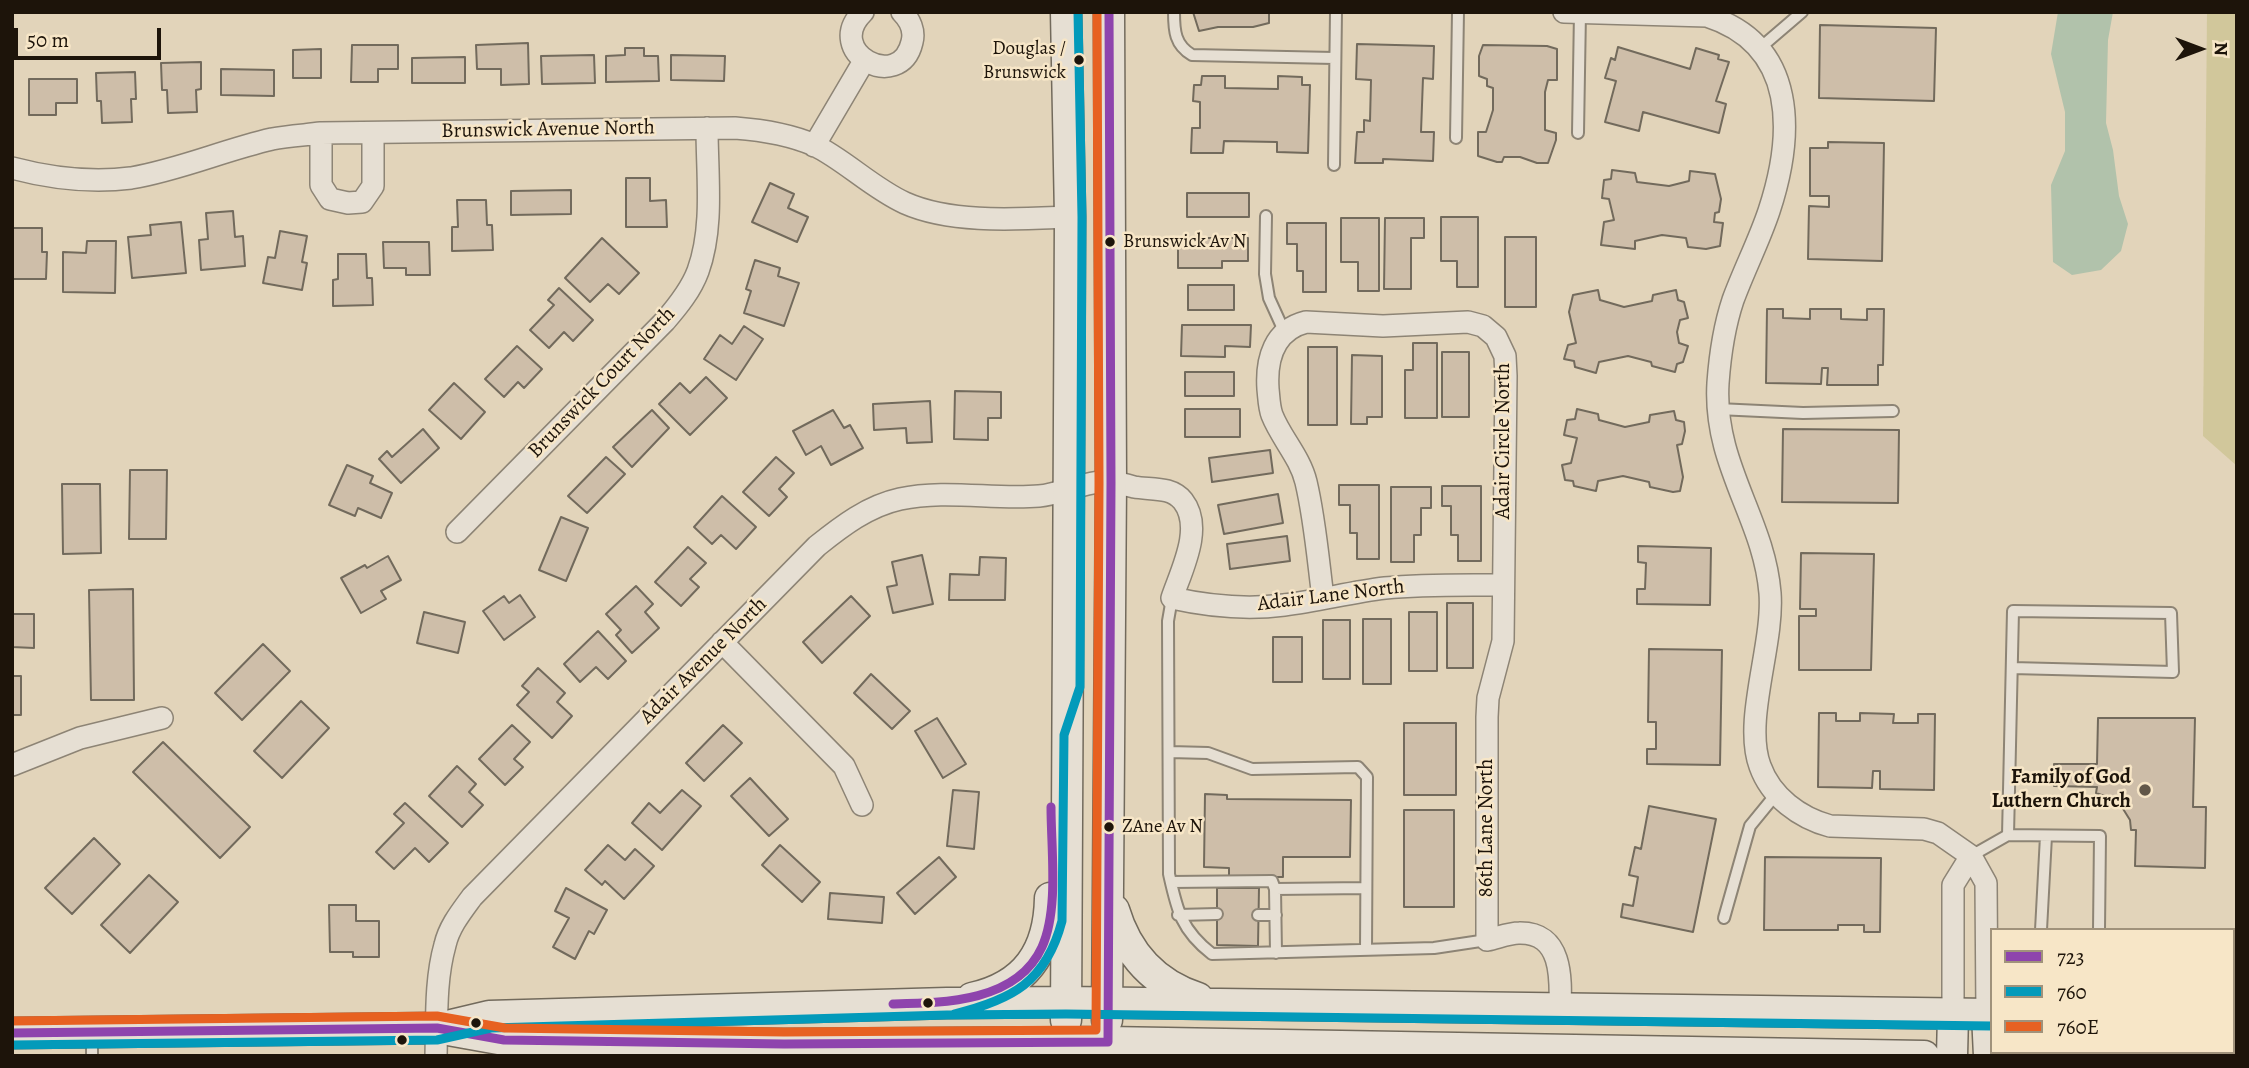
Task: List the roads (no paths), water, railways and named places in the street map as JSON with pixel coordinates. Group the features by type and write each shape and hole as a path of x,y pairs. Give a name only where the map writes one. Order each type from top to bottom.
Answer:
{"main road":[{"path":"1066,12 1070,217 1066,1049"},
{"path":"1108,1049 1111,482 1109,12"},
{"path":"947,1003 978,996 1018,977 1038,954 1045,941 1049,920 1052,733 1068,687"},
{"path":"1108,888 1120,930 1143,966 1155,977 1185,994 1205,1001 1254,1004"},
{"path":"436,1042 489,1016 947,1003 1107,1002 1989,1014 1989,1056"},
{"path":"1952,1056 1953,1015"},
{"path":"12,1032 92,1044 505,1040 888,1049 950,1043 1066,1049 1924,1056"},
{"path":"950,1043 987,1056"}],"street":[{"path":"863,12 854,22 852,43 864,61 872,65 892,65 908,54 914,36 912,26 902,12"},
{"path":"1564,12 1707,16 1728,23 1744,33 1770,61 1783,98 1783,150 1768,212 1733,300 1725,328 1718,409 1726,457 1768,571 1769,626 1755,728 1756,749 1761,768 1777,793 1798,812 1816,822 1830,826 1924,829 1938,833 1971,856 1986,883 1989,1014"},
{"path":"814,146 864,61"},
{"name":"Brunswick Avenue North","path":"12,169 39,176 84,180 129,178 274,139 320,134 707,128 762,130 814,146 906,204 976,218 1070,217"},
{"name":"Brunswick Court North","path":"457,532 665,321 684,298 697,272 705,244 707,128"},
{"path":"320,134 321,185 330,199 348,203 362,202 373,186 373,133"},
{"name":"Adair Circle North","path":"1284,331 1306,322 1383,326 1468,322 1483,327 1496,337 1505,356 1506,376 1503,585"},
{"path":"1284,331 1270,357 1269,403 1272,416 1305,477 1311,503 1323,598"},
{"path":"1111,482 1171,492 1182,499 1189,511 1192,528 1189,548 1172,598"},
{"name":"Adair Avenue North","path":"436,1042 444,945 455,920 472,897 817,546 842,525 871,509 900,499 936,496 1041,496 1111,482"},
{"name":"Adair Lane North","path":"1172,598 1200,604 1240,607 1283,605 1385,588 1429,584 1503,585"},
{"name":"86th Lane North","path":"1487,940 1487,717 1488,698 1503,641 1503,585"},
{"path":"722,642 844,766 862,805"},
{"path":"12,765 80,738 162,718"},
{"path":"1953,1015 1953,886 1971,856"},
{"path":"1487,940 1527,933 1546,943 1555,952 1559,965 1559,1009"}],"lane":[{"path":"1174,12 1177,41 1183,50 1192,55 1334,58"},
{"path":"1334,165 1336,12"},
{"path":"1456,138 1458,12"},
{"path":"1578,133 1580,12"},
{"path":"1760,48 1802,12"},
{"path":"1266,216 1265,274 1269,298 1284,331"},
{"path":"1718,409 1803,413 1893,411"},
{"path":"1172,598 1168,621 1169,874 1178,915 1198,944 1212,954 1434,948 1487,940"},
{"path":"2008,835 2013,611 2171,612 2173,672 2012,668"},
{"path":"1170,752 1208,753 1252,769 1358,768 1367,777 1366,950"},
{"path":"1724,918 1750,827 1777,793"},
{"path":"1971,856 2008,835 2100,836 2099,928"},
{"path":"2041,928 2046,835"},
{"path":"1171,882 1272,881 1276,889 1276,953"},
{"path":"1276,889 1366,888"},
{"path":"1178,915 1217,915"},
{"path":"1258,915 1276,915"}],"place":[{"name":"Douglas / Brunswick","path":"1079,60"},
{"name":"Brunswick Av N","path":"1110,242"},
{"name":"Family of God Luthern Church","path":"2145,790"},
{"name":"ZAne Av N","path":"1109,827"}]}
